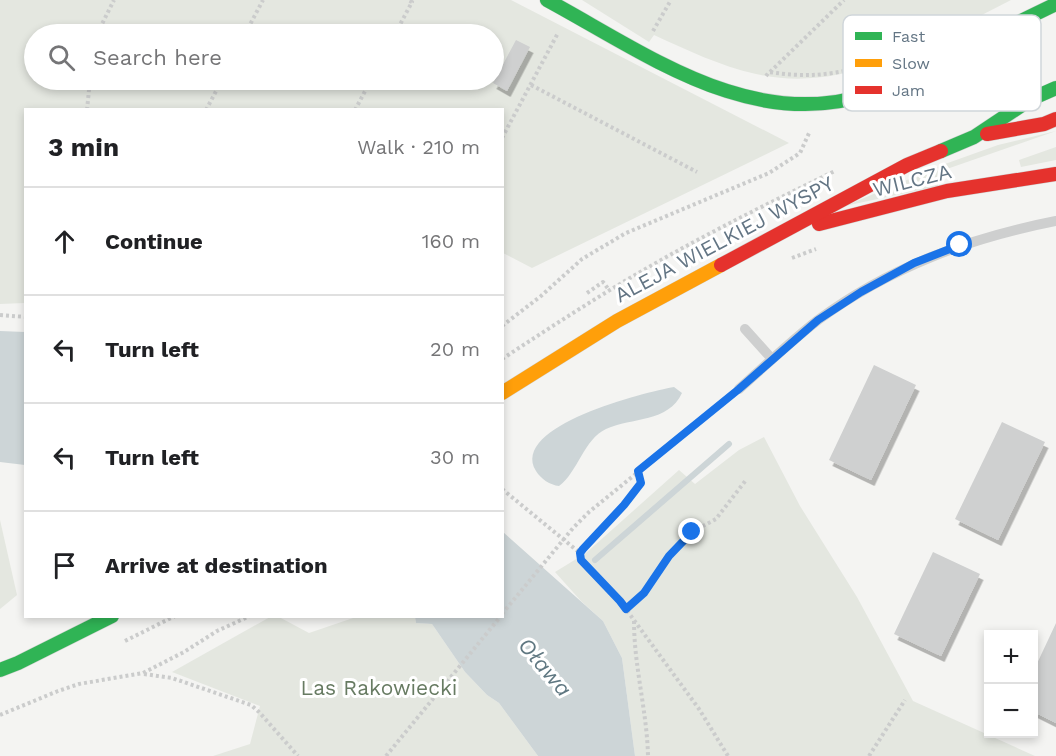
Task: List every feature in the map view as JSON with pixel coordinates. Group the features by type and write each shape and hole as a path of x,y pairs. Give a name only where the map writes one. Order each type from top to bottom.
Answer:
{"main road":[{"path":"553,2 655,59 698,80 752,99 778,104 824,103 843,100"},
{"path":"1034,15 1056,4"},
{"name":"ALEJA WIELKIEJ WYSPY","path":"1041,95 1056,88"},
{"name":"ALEJA WIELKIEJ WYSPY","path":"504,392 617,321 907,165 974,136 1013,111"},
{"name":"ALEJA WIELKIEJ WYSPY","path":"974,136 1044,124 1056,119"},
{"name":"WILCZA","path":"780,233 947,191 1056,174"},
{"path":"0,670 108,618"}],"lane":[{"path":"739,389 818,320 861,292 914,263 989,235 1056,221"},
{"path":"746,329 772,359"}],"path":[{"path":"102,24 114,0"},
{"path":"250,24 263,0"},
{"path":"400,24 412,2 408,0"},
{"path":"648,41 671,0"},
{"path":"843,71 812,76 768,74 844,0"},
{"path":"504,134 562,25"},
{"path":"531,85 697,172"},
{"path":"87,108 89,90"},
{"path":"207,108 217,90"},
{"path":"356,108 366,90"},
{"path":"504,324 541,296 582,259 617,238 769,173 800,153 824,103"},
{"path":"785,262 826,245"},
{"path":"504,358 609,291 603,282 587,293"},
{"path":"0,315 24,317"},
{"path":"504,613 589,512 739,389"},
{"path":"580,553 641,483 638,471"},
{"path":"626,609 644,593 669,556 692,532 716,519 746,480"},
{"path":"504,491 580,553 581,560 620,601 699,709 728,756"},
{"path":"0,715 79,684 143,673 184,652 217,631 246,618"},
{"path":"386,756 500,618"},
{"path":"634,621 634,651 648,736 648,756"},
{"path":"143,673 172,678 250,705 298,756"},
{"path":"870,756 905,700"}],"green space":[{"path":"0,0 511,0 789,143 532,268 504,254 504,108 24,108 24,303 0,304"},
{"path":"582,0 1011,0 982,15 843,15 843,73 824,77 790,78 756,74 730,67 654,35 649,42"},
{"path":"1056,131 944,170 938,177 938,186 845,206 945,164 998,145"},
{"path":"1056,147 1056,160 1021,167 1019,160"},
{"path":"764,437 800,506 857,597 913,701 984,733 984,738 995,738 1035,756 635,756 622,658 603,621 555,572 586,553 679,470 695,484 739,450"},
{"path":"0,520 17,595 0,609"},
{"name":"Las Rakowiecki","path":"268,618 281,618 309,633 353,618 415,618 416,623 432,624 465,672 487,695 499,703 538,756 213,756 250,744 260,706 172,672"}],"water":[{"path":"0,331 24,332 24,465 0,462"},
{"path":"674,387 682,393 668,410 648,418 616,425 598,434 586,448 566,480 559,486 546,481 536,471 533,455 542,440 560,426 610,404"},
{"name":"Oława","path":"504,533 603,621 622,658 635,756 538,756 499,703 487,695 465,672 432,624 416,623 415,618 504,618"}],"building":[{"path":"516,40 530,47 507,91 504,89 504,62"},
{"path":"874,365 916,385 871,480 829,460"},
{"path":"1002,422 1045,442 998,540 955,519"},
{"path":"933,552 980,574 941,656 894,634"},
{"path":"1056,623 1056,723 1038,714 1038,661"}],"waterway":[{"path":"595,560 729,444"}],"traffic: fast":[{"path":"547,0 662,64 702,82 743,96 785,103 828,103 843,100"},
{"path":"1033,15 1056,4"},
{"path":"1041,95 1056,88"},
{"path":"941,151 974,137 1013,111"},
{"path":"0,670 108,618"}],"traffic: slow":[{"path":"504,392 617,321 721,265"}],"traffic: jam":[{"path":"987,134 1044,124 1056,119"},
{"path":"721,265 907,165 941,151"},
{"path":"819,224 947,191 1056,174"}],"route":[{"path":"692,532 669,556 644,593 626,609 581,560 580,553 583,549 641,483 638,471 739,389 818,320 861,292 914,263 960,245"}]}
